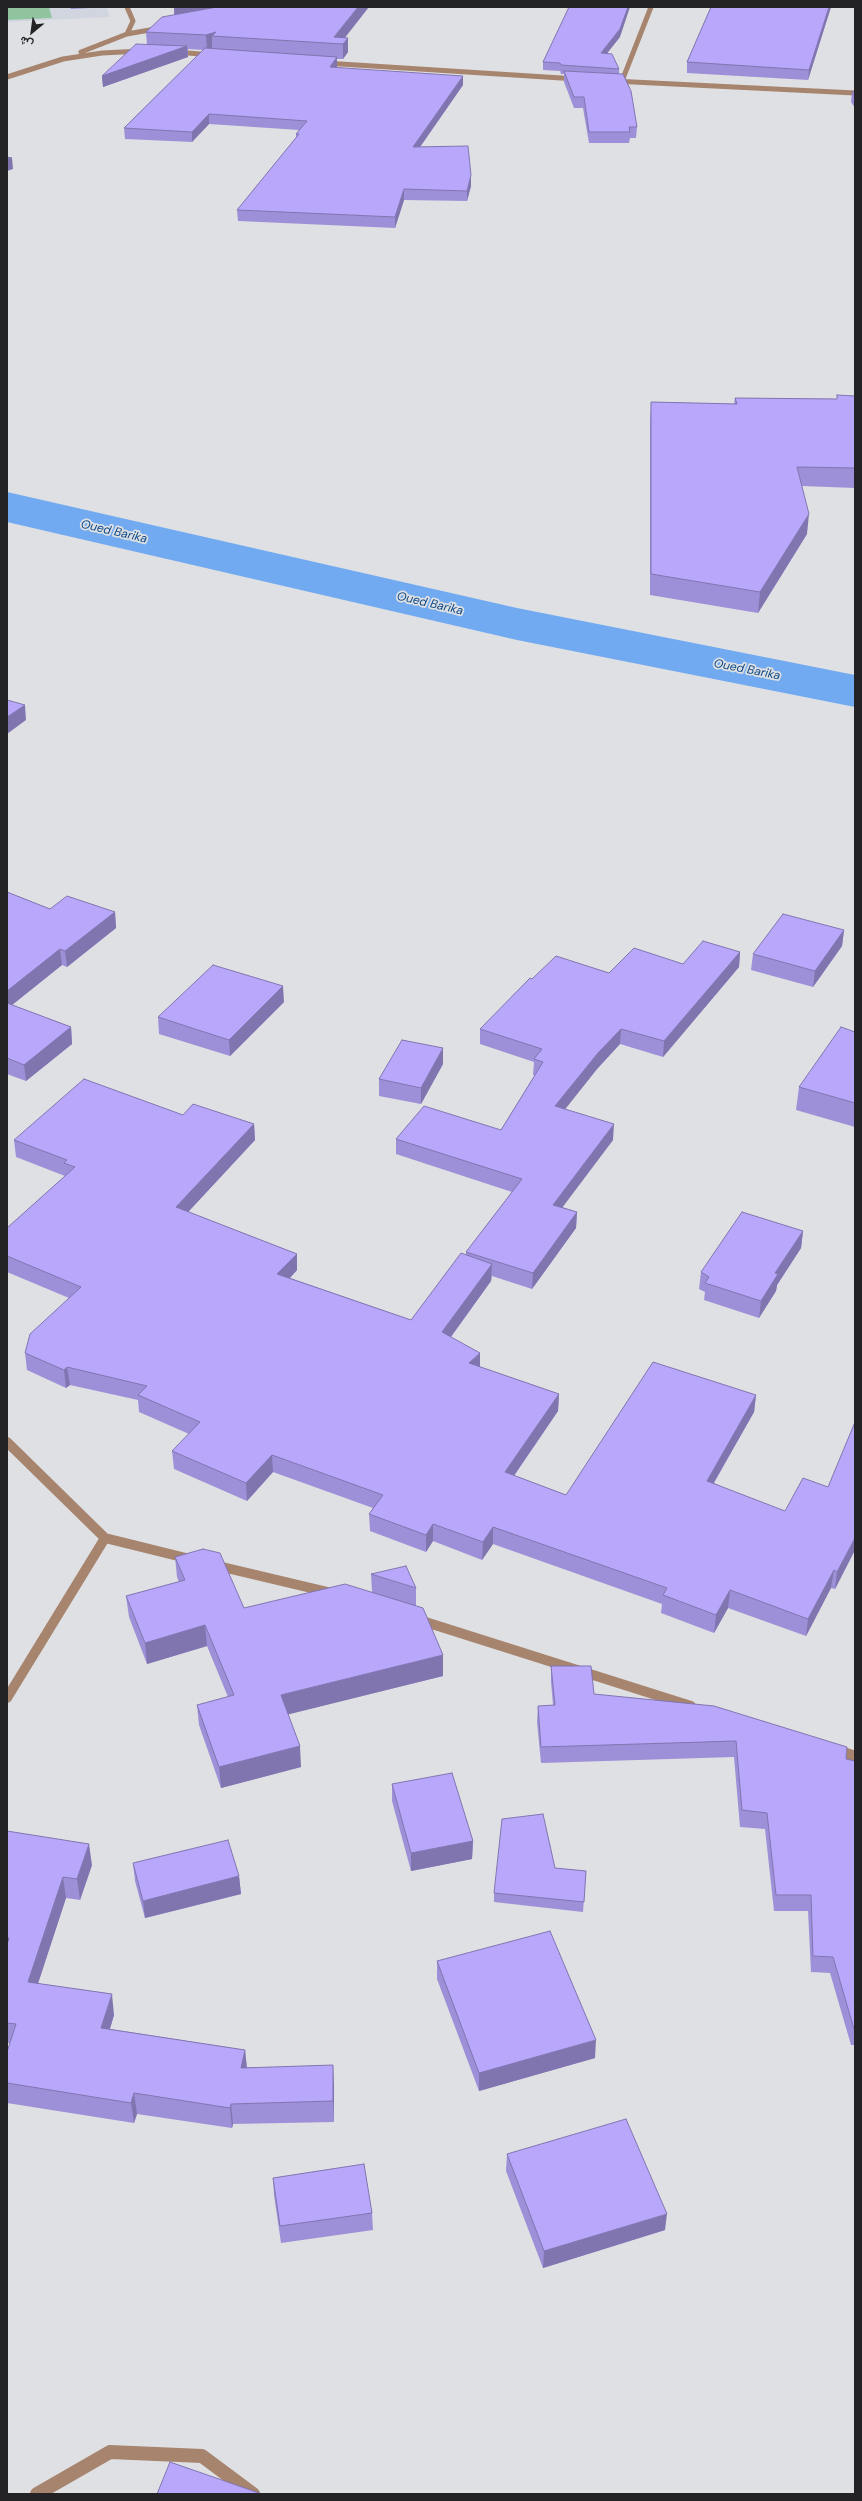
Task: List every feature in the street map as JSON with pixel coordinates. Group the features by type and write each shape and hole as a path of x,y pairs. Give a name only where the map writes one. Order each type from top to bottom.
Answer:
{"street":[{"path":"127,7 133,21 127,34"},
{"path":"622,81 651,7"},
{"path":"7,77 63,59 127,34 165,27"},
{"path":"63,59 102,53 148,50"},
{"path":"171,52 218,55"},
{"path":"320,62 582,79"},
{"path":"606,80 855,93"},
{"path":"7,1442 105,1538 342,1596"},
{"path":"7,1698 105,1538"},
{"path":"402,1615 704,1710"},
{"path":"825,1748 855,1758"},
{"path":"37,2494 110,2452 202,2456 253,2494"}],"shaded area":[{"path":"7,7 106,7 110,17 7,22"}],"green space":[{"path":"7,7 49,7 52,18 7,20"}],"building":[{"path":"217,7 358,7 334,37 348,38 343,44 212,36 216,32 206,35 146,32 162,17"},
{"path":"569,7 628,7 620,29 601,53 612,54 619,69 561,65 560,63 543,62"},
{"path":"711,7 829,7 809,70 687,62"},
{"path":"136,44 187,46 102,76"},
{"path":"205,48 337,57 330,67 463,76 413,147 468,146 471,175 467,191 404,189 395,217 237,210 299,134 296,134 307,121 209,114 192,132 124,128"},
{"path":"564,71 623,74 631,91 637,127 629,127 630,132 589,132 584,97 574,97"},
{"path":"837,395 855,396 855,468 797,467 809,514 760,592 651,574 651,402 737,404 735,398 837,399"},
{"path":"7,700 25,705 7,717"},
{"path":"7,892 50,909 67,896 115,912 65,951 60,949 7,991"},
{"path":"783,914 844,930 815,971 753,954"},
{"path":"703,941 740,952 664,1041 621,1029 598,1053 555,1106 614,1124 553,1205 577,1212 533,1273 466,1252 522,1179 396,1139 424,1106 501,1130 543,1062 534,1059 542,1049 480,1029 530,978 532,979 556,956 609,973 634,948 683,964"},
{"path":"213,965 283,986 229,1040 158,1017"},
{"path":"7,1003 71,1027 24,1065 7,1058"},
{"path":"841,1027 855,1032 855,1103 799,1087"},
{"path":"402,1040 443,1048 421,1088 379,1079"},
{"path":"84,1079 183,1115 193,1104 254,1124 176,1207 297,1254 277,1274 411,1320 461,1253 492,1264 442,1332 480,1353 469,1363 559,1394 505,1472 566,1495 653,1362 756,1395 707,1481 785,1511 803,1478 828,1487 855,1422 855,1538 837,1572 834,1570 808,1619 730,1590 716,1615 663,1595 667,1588 493,1527 483,1542 433,1524 426,1535 369,1514 383,1495 272,1455 246,1483 172,1451 200,1422 138,1395 147,1386 67,1367 64,1370 25,1353 30,1334 81,1287 7,1256 7,1228 75,1167 64,1163 67,1160 14,1140"},
{"path":"742,1212 803,1231 775,1273 778,1274 761,1301 705,1283 709,1277 701,1272"},
{"path":"203,1549 220,1553 244,1608 345,1584 423,1608 443,1655 281,1695 300,1746 219,1767 197,1705 234,1695 205,1625 145,1643 126,1596 185,1580 175,1557"},
{"path":"406,1566 416,1588 371,1574"},
{"path":"551,1666 591,1666 594,1694 714,1706 847,1747 846,1759 855,1761 855,2029 833,1957 813,1956 811,1895 776,1895 767,1813 742,1810 736,1741 541,1747 538,1706 555,1705"},
{"path":"452,1773 473,1841 411,1853 392,1784"},
{"path":"543,1814 555,1868 586,1871 584,1902 494,1893 502,1819"},
{"path":"7,1831 89,1844 77,1879 63,1877 28,1982 112,1994 101,2028 245,2050 241,2068 333,2065 333,2101 231,2104 230,2108 134,2093 131,2103 7,2083 7,2052 16,2024 7,2023 7,1945 9,1938 7,1938"},
{"path":"228,1840 239,1876 143,1901 133,1863"},
{"path":"550,1931 596,2040 479,2073 437,1961"},
{"path":"626,2119 667,2214 544,2251 507,2154"},
{"path":"364,2164 372,2213 280,2226 273,2178"},
{"path":"170,2462 262,2494 157,2494"}],"waterway":[{"name":"Oued Barika","path":"7,507 517,624 855,691"}]}
